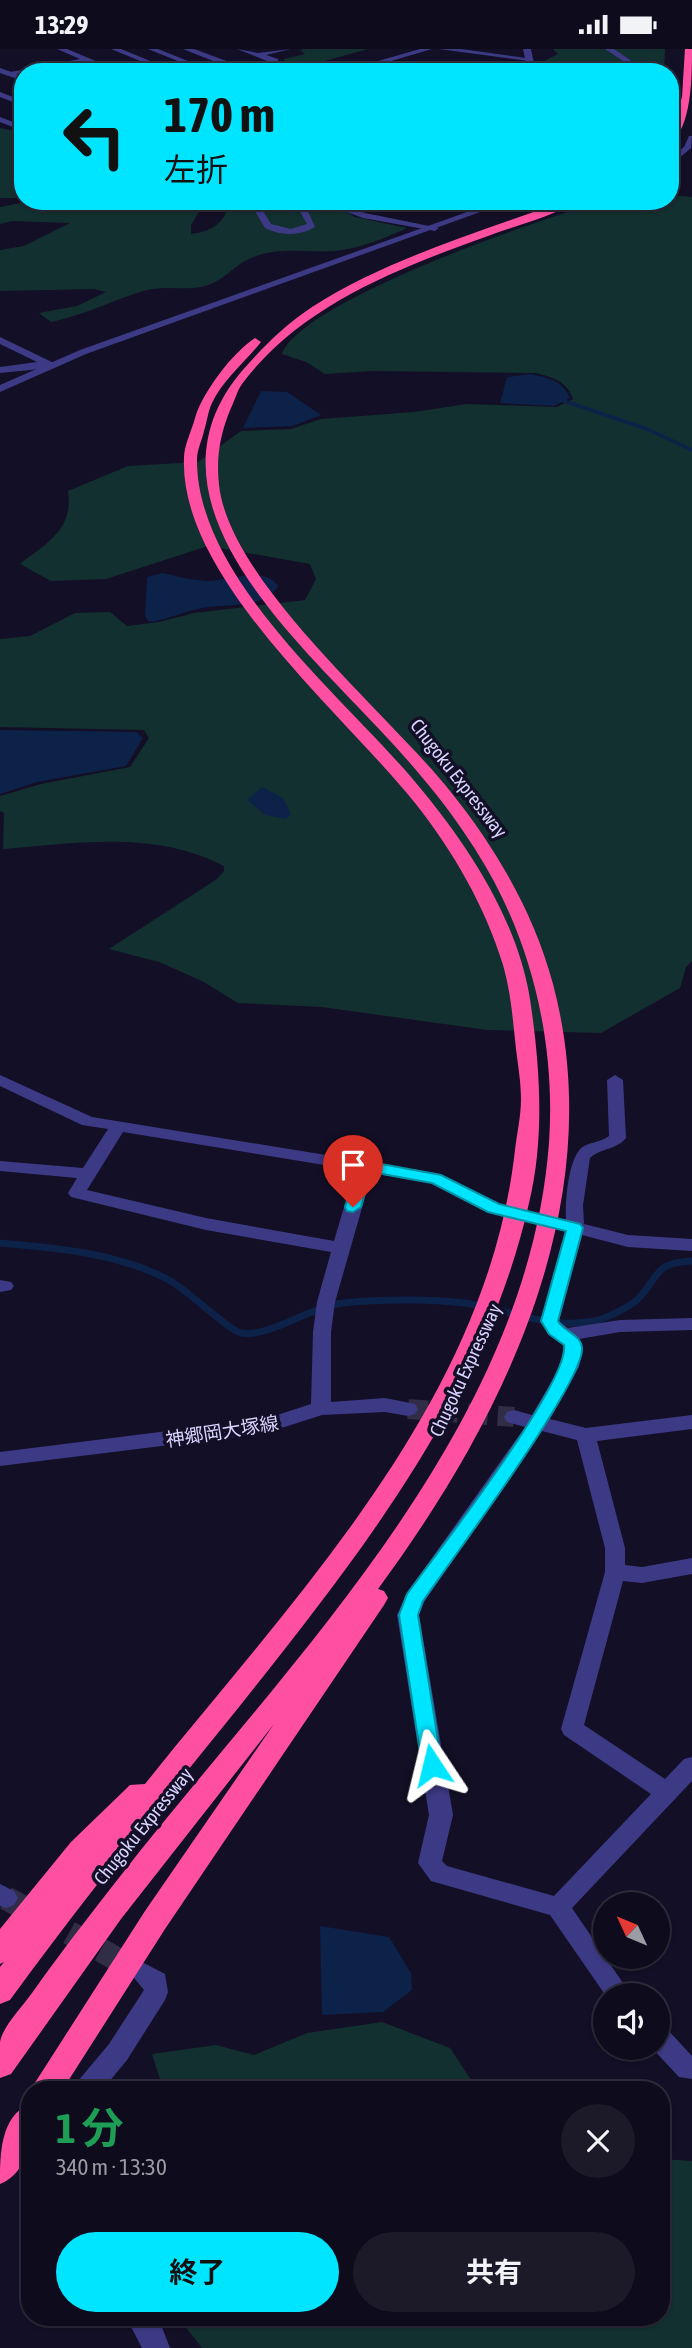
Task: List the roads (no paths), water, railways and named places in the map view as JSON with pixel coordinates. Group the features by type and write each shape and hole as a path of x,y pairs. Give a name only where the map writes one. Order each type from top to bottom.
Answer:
{"highway":[{"path":"679,126 686,115 690,97 689,49"},
{"name":"Chugoku Expressway","path":"0,1991 320,1587 399,1479 425,1435 481,1321 514,1224 528,1136 530,1079 520,994 497,927 472,876 440,824 406,781 252,609 224,571 212,551 195,507 189,463 203,408 230,366 248,347 291,314 351,280 530,210"},
{"name":"Chugoku Expressway","path":"0,2064 121,1895 363,1591 456,1453 516,1328 547,1230 559,1138 559,1076 547,995 524,923 496,870 464,821 429,776 274,605 245,568 216,511 209,466 221,411 248,367 284,333 352,289 424,257 549,210"},
{"path":"51,2081 148,1931 400,1561 456,1453"},
{"path":"0,1951 81,1850 206,1728"},
{"path":"0,2169 21,2133"}],"street":[{"path":"61,49 98,63"},
{"path":"115,49 151,63"},
{"path":"152,49 189,63"},
{"path":"187,49 225,63"},
{"path":"242,49 275,61 265,63"},
{"path":"257,55 287,49"},
{"path":"389,49 406,53"},
{"path":"374,63 428,49"},
{"path":"443,49 529,59"},
{"path":"527,49 530,63"},
{"path":"609,49 631,63"},
{"path":"67,63 88,59"},
{"path":"0,70 14,75"},
{"path":"9,73 14,72"},
{"path":"679,156 692,138"},
{"path":"259,210 269,226 286,231 308,229 312,225 303,210"},
{"path":"348,210 379,219 435,228"},
{"path":"0,389 49,364 484,210"},
{"path":"0,340 49,364"},
{"path":"0,370 49,364"},
{"path":"611,1983 558,1907 439,1874 430,1863 441,1815 408,1615 414,1599 539,1422 572,1361 574,1347 550,1321 575,1228 574,1205 582,1157 589,1150 608,1145 618,1138 615,1080"},
{"path":"4,1085 88,1121 436,1178 493,1208 628,1241 692,1245"},
{"path":"118,1126 77,1193 206,1224 340,1248"},
{"path":"0,1166 88,1174"},
{"path":"321,1408 325,1306 365,1166"},
{"path":"562,1335 620,1325 692,1324"},
{"name":"神郷岡大塚線","path":"0,1459 252,1429 321,1408 385,1405 408,1409"},
{"path":"514,1417 586,1435 692,1422"},
{"path":"586,1435 615,1548 615,1571 572,1729 666,1792"},
{"path":"615,1571 642,1575 692,1566"},
{"path":"558,1907 692,1766"},
{"path":"94,2081 118,2052 156,1992 156,1982 142,1973"},
{"path":"670,2050 688,2069"},
{"path":"148,2326 156,2348"}],"water":[{"path":"531,374 559,384 570,398 554,406 500,403 507,377"},
{"path":"261,391 287,392 321,415 293,426 243,428"},
{"path":"163,573 208,581 246,576 265,577 278,586 272,594 254,602 202,608 149,622 145,616 147,577"},
{"path":"0,730 136,732 143,738 126,766 37,782 0,794"},
{"path":"262,787 283,798 291,814 286,819 265,815 247,800"},
{"path":"320,1926 389,1937 411,1973 412,1990 383,2012 322,2015"}],"waterway":[{"path":"564,401 647,429 692,450"},
{"path":"0,1243 87,1253 149,1271 169,1280 241,1333 263,1331 326,1307 374,1301 458,1302 545,1321 594,1321 618,1312 636,1301 665,1267 692,1261"}],"tunnel":[{"path":"408,1409 514,1417"},
{"path":"6,1898 135,1969"}]}
